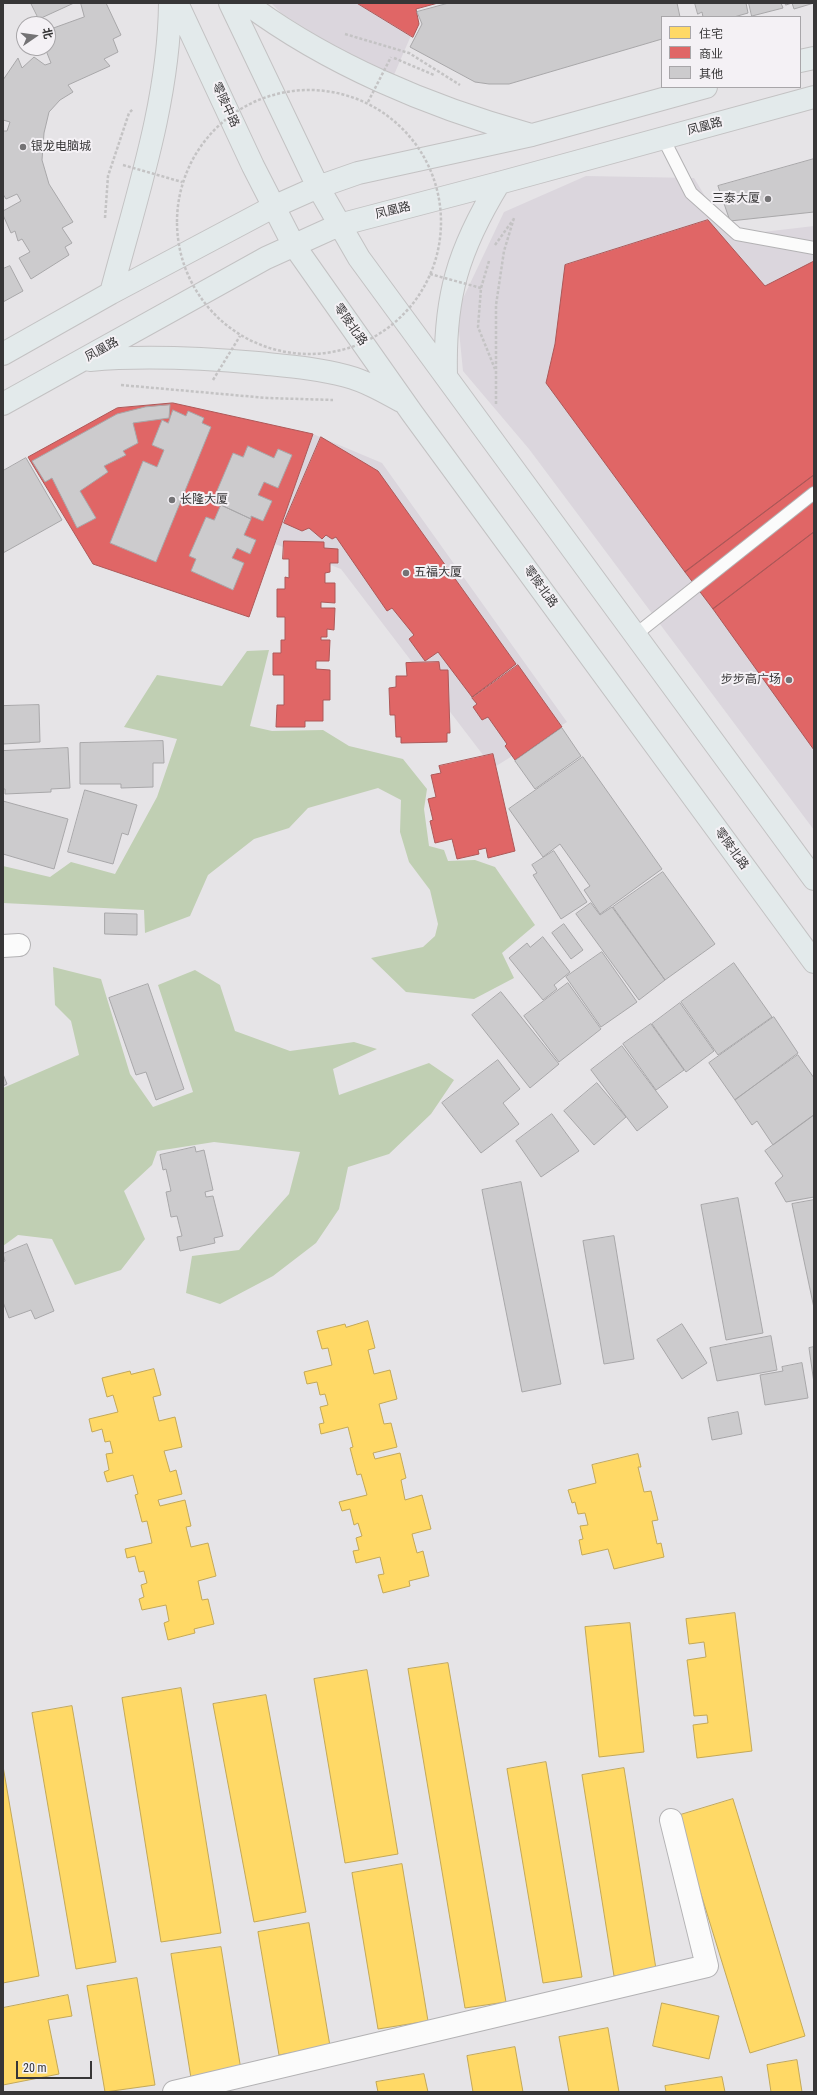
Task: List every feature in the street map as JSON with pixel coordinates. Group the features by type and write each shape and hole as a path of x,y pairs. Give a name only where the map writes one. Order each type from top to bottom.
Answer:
{"main road":[{"path":"111,293 150,143 161,94 167,59 170,3"},
{"name":"零陵中路","path":"178,3 273,207"},
{"path":"230,3 318,187 359,258 814,879"},
{"path":"246,3 270,21 334,57 409,93 450,110 532,135"},
{"path":"801,61 814,58"},
{"path":"3,354 111,293 273,207 318,187 358,173 532,135 702,88"},
{"name":"凤凰路","path":"3,404 293,244 339,225 499,184 814,97"},
{"path":"446,375 446,332 448,306 456,272 482,210 499,184"},
{"name":"零陵北路","path":"273,207 293,244 405,402 814,962"},
{"path":"83,360 164,357 210,359 315,370 346,376 374,387 405,402"}],"street":[{"path":"174,2092 707,1966 672,1820"}],"lane":[{"path":"663,138 691,193 737,234 814,248"},
{"path":"635,635 814,493"}],"path":[{"path":"338,32 409,53 462,87 392,57 368,102"},
{"path":"324,89 368,102 404,129 430,167 442,208 439,250 424,290 398,322 362,345 321,356 279,352 240,336 208,309 186,273 176,228 182,182 203,142 236,110 278,92 324,89"},
{"path":"105,221 108,176 129,113 141,102 161,94"},
{"path":"123,165 182,182"},
{"path":"492,250 514,218 504,251 496,305 496,408"},
{"path":"490,257 481,288 478,327 496,371"},
{"path":"430,274 481,288"},
{"path":"213,380 240,336"},
{"path":"121,385 267,398 336,400"}],"shaded area":[{"path":"271,3 432,3 413,9 416,24 393,77 333,46 281,13"},
{"path":"586,176 694,178 729,236 814,226 814,830 529,449 463,371 457,311 504,212"},
{"name":"五福大厦","path":"313,434 382,463 567,722 493,768 341,569 275,544"}],"green space":[{"path":"269,650 250,726 272,731 323,730 349,746 403,759 427,789 424,809 429,846 444,850 448,861 475,860 495,867 535,925 502,953 514,978 474,999 406,992 371,958 423,947 435,936 438,924 430,890 409,862 400,832 401,800 378,788 308,808 289,828 254,839 208,875 190,916 145,933 144,910 3,903 3,866 50,877 71,862 115,874 157,797 177,739 124,727 157,675 222,686 247,651"},
{"path":"53,967 101,979 130,1074 153,1107 193,1092 158,985 195,970 220,985 235,1031 290,1051 354,1042 377,1049 333,1069 339,1095 429,1063 454,1080 431,1114 389,1154 348,1167 339,1209 316,1243 273,1276 220,1304 186,1293 192,1256 239,1250 289,1194 300,1152 214,1142 157,1151 152,1165 124,1191 145,1239 121,1270 75,1285 52,1239 18,1235 3,1246 3,1088 79,1055 71,1021 55,1005"}],"building: 住宅":[{"path":"368,1321 375,1348 368,1350 374,1374 390,1370 397,1399 379,1404 384,1424 391,1423 397,1447 373,1453 375,1459 400,1453 406,1478 401,1480 405,1500 422,1495 431,1529 412,1534 417,1553 423,1551 429,1576 409,1581 410,1586 383,1593 378,1575 384,1574 380,1557 356,1563 353,1551 359,1550 356,1538 362,1536 358,1523 354,1525 350,1509 342,1511 339,1502 367,1495 361,1474 357,1475 350,1448 353,1447 348,1427 321,1434 319,1424 324,1423 320,1407 328,1405 325,1394 320,1395 317,1382 307,1384 304,1372 332,1365 328,1348 322,1349 317,1331 345,1324 346,1327"},
{"path":"154,1369 161,1395 153,1397 159,1421 175,1417 182,1447 164,1451 170,1472 176,1470 182,1494 158,1500 160,1506 185,1500 191,1526 186,1527 191,1547 208,1543 216,1576 198,1581 202,1600 208,1599 214,1624 194,1629 195,1633 168,1640 164,1623 169,1621 166,1605 142,1610 139,1599 144,1597 141,1585 147,1583 144,1571 139,1572 135,1556 127,1558 125,1549 152,1543 147,1521 142,1522 135,1495 138,1494 133,1475 107,1482 104,1472 109,1470 106,1454 113,1453 110,1441 105,1442 102,1429 92,1432 89,1419 118,1412 113,1395 107,1397 102,1378 130,1371 131,1374"},
{"path":"638,1454 641,1467 638,1467 644,1492 651,1491 658,1520 652,1521 657,1544 661,1543 664,1557 614,1569 608,1549 582,1555 579,1540 583,1539 580,1526 588,1525 585,1513 578,1514 575,1502 572,1503 568,1490 596,1483 592,1465"},
{"path":"735,1613 752,1751 697,1758 693,1725 708,1723 707,1715 694,1716 687,1660 706,1657 704,1642 689,1644 686,1619"},
{"path":"630,1623 644,1752 599,1757 585,1627"},
{"path":"448,1663 506,2002 465,2008 408,1669"},
{"path":"367,1670 398,1854 345,1863 314,1679"},
{"path":"181,1688 221,1933 161,1942 122,1698"},
{"path":"266,1695 306,1912 254,1922 213,1704"},
{"path":"72,1706 116,1962 76,1969 32,1713"},
{"path":"546,1762 582,1977 543,1983 507,1769"},
{"path":"3,1766 39,1976 3,1983"},
{"path":"624,1768 656,1969 614,1976 582,1775"},
{"path":"733,1799 805,2036 750,2053 677,1816"},
{"path":"402,1864 428,2021 378,2029 352,1873"},
{"path":"309,1923 330,2046 279,2055 258,1932"},
{"path":"221,1947 241,2070 191,2078 171,1954"},
{"path":"137,1978 155,2085 105,2092 87,1986"},
{"path":"68,1995 72,2016 48,2020 59,2074 3,2085 3,2008"},
{"path":"662,2003 719,2016 709,2059 653,2046"},
{"path":"608,2028 619,2092 569,2092 559,2037"},
{"path":"515,2047 523,2092 473,2092 467,2056"},
{"path":"797,2060 802,2092 771,2092 767,2065"},
{"path":"424,2074 428,2092 378,2092 376,2082"},
{"path":"722,2077 725,2092 666,2092 665,2086"}],"building: 商业":[{"path":"357,3 438,3 416,9 419,24 413,37"},
{"path":"708,220 765,286 814,261 814,475 685,572 546,383 555,344 565,265"},
{"name":"长隆大厦","path":"173,403 313,434 249,617 93,564 28,457 117,408"},
{"name":"五福大厦","path":"321,437 378,471 516,664 472,697 438,652 425,661 409,639 414,635 392,608 387,611 336,537 332,539 326,535 322,539 309,528 302,531 284,523"},
{"path":"814,475 814,532 713,609 685,572"},
{"name":"步步高广场","path":"814,532 814,750 713,609"},
{"path":"284,541 324,542 324,548 338,549 338,563 330,563 330,572 325,573 325,583 335,583 335,603 321,602 321,608 335,608 334,630 327,629 327,637 321,637 321,640 330,640 329,661 316,661 316,669 330,670 330,700 323,700 323,721 305,721 305,727 276,727 277,705 284,705 284,675 273,675 273,653 281,653 281,640 285,640 285,617 277,617 277,589 285,589 285,577 289,578 289,559 283,559"},
{"path":"439,662 440,670 448,670 450,733 447,733 447,742 401,743 401,737 396,737 395,715 390,715 389,688 396,687 396,676 407,676 406,663"},
{"path":"518,665 562,727 515,760 505,746 507,744 488,717 482,720 473,707 477,704 472,698"},
{"path":"493,754 515,851 488,858 486,848 478,850 479,854 457,859 452,839 435,843 430,821 433,820 428,799 436,797 431,775 441,773 439,766"}],"building: 其他":[{"path":"31,3 74,3 46,16 38,16"},
{"name":"银龙电脑城","path":"81,3 106,3 121,35 113,39 118,52 104,59 110,66 68,85 73,92 60,100 49,112 44,133 42,160 49,184 73,222 62,228 72,243 65,247 69,255 31,279 19,258 30,252 22,239 18,241 15,231 11,233 3,215 3,211 21,201 17,194 6,199 3,194 3,131 7,131 10,122 3,120 3,80 18,58 22,68 34,57 45,65 51,63 48,56 56,56 56,27 84,17"},
{"path":"449,3 677,3 680,16 661,16 661,39 509,84 489,84 475,82 410,47 422,24 417,12"},
{"path":"695,3 746,3 748,13 738,16 703,16 702,12 698,14"},
{"path":"749,3 781,3 783,8 752,16"},
{"path":"792,3 814,3 794,9"},
{"name":"三泰大厦","path":"814,159 814,212 730,221 718,186"},
{"path":"10,266 23,291 3,302 3,269"},
{"path":"170,405 169,418 133,423 138,443 123,451 126,455 104,466 108,472 80,491 96,518 77,528 52,478 45,482 32,461 117,414 145,407"},
{"path":"173,410 186,416 188,411 204,418 202,423 211,427 156,562 110,543 143,461 157,467 164,450 152,445 162,420 168,423"},
{"path":"248,446 274,458 278,449 292,455 278,488 264,482 258,495 272,501 263,521 251,516 251,519 221,505 224,497 216,493 233,453 243,457"},
{"path":"26,458 62,520 3,553 3,471"},
{"path":"221,505 251,519 244,535 256,540 250,554 237,548 232,558 244,563 233,590 191,571 196,559 189,556 206,517 214,520"},
{"path":"39,705 40,742 3,744 3,706"},
{"path":"562,728 581,756 535,789 515,761"},
{"path":"163,741 164,763 153,763 153,787 121,788 121,784 80,784 80,743"},
{"path":"68,748 70,788 51,789 51,792 5,794 5,789 3,789 3,751"},
{"path":"583,757 662,869 600,914 584,890 590,886 560,844 543,857 509,809"},
{"path":"85,790 137,805 128,835 122,833 113,864 68,852"},
{"path":"3,801 68,819 54,869 3,854"},
{"path":"554,851 587,902 561,919 533,875 537,873 532,865"},
{"path":"663,872 715,944 665,980 613,907"},
{"path":"591,903 600,915 612,907 665,980 639,1000 576,914"},
{"path":"105,913 137,914 137,935 105,934"},
{"path":"564,924 583,950 571,959 552,933"},
{"path":"543,937 570,972 554,985 557,989 543,1000 509,958 527,943 530,947"},
{"path":"602,952 637,1002 601,1027 566,977"},
{"path":"734,963 772,1017 718,1055 681,1002"},
{"path":"568,983 601,1029 559,1062 524,1016"},
{"path":"148,984 184,1089 156,1100 146,1072 136,1075 109,998"},
{"path":"501,992 559,1064 530,1088 472,1015"},
{"path":"680,1003 714,1051 686,1072 652,1024"},
{"path":"774,1017 798,1053 735,1100 709,1063"},
{"path":"651,1024 684,1070 656,1090 623,1044"},
{"path":"622,1046 668,1107 637,1131 591,1070"},
{"path":"798,1055 814,1078 814,1115 773,1145 757,1121 752,1125 735,1100"},
{"path":"498,1060 520,1089 503,1103 519,1124 481,1153 442,1103"},
{"path":"3,1074 7,1084 3,1086"},
{"path":"597,1083 626,1117 594,1145 564,1111"},
{"path":"552,1114 579,1151 541,1177 516,1141"},
{"path":"814,1115 814,1197 786,1202 775,1183 783,1176 765,1151"},
{"path":"195,1147 196,1152 204,1150 213,1190 205,1192 206,1197 213,1196 223,1236 214,1238 215,1243 180,1251 177,1237 182,1236 177,1216 171,1217 166,1192 171,1191 166,1169 163,1170 160,1155"},
{"path":"521,1182 561,1384 522,1392 482,1190"},
{"path":"738,1198 763,1333 726,1340 701,1205"},
{"path":"814,1200 814,1308 792,1204"},
{"path":"614,1236 634,1359 604,1364 583,1241"},
{"path":"27,1244 54,1311 35,1319 31,1310 9,1318 3,1302 3,1262 5,1261 3,1254"},
{"path":"682,1324 707,1363 682,1379 657,1340"},
{"path":"771,1336 777,1370 717,1381 710,1348"},
{"path":"814,1347 814,1383 809,1348"},
{"path":"802,1363 808,1398 765,1405 760,1375 783,1371 782,1367"},
{"path":"738,1412 742,1434 712,1440 708,1418"}],"place":[{"name":"银龙电脑城","path":"23,147"},
{"name":"三泰大厦","path":"768,199"},
{"name":"长隆大厦","path":"172,500"},
{"name":"五福大厦","path":"406,573"},
{"name":"步步高广场","path":"789,680"}]}
